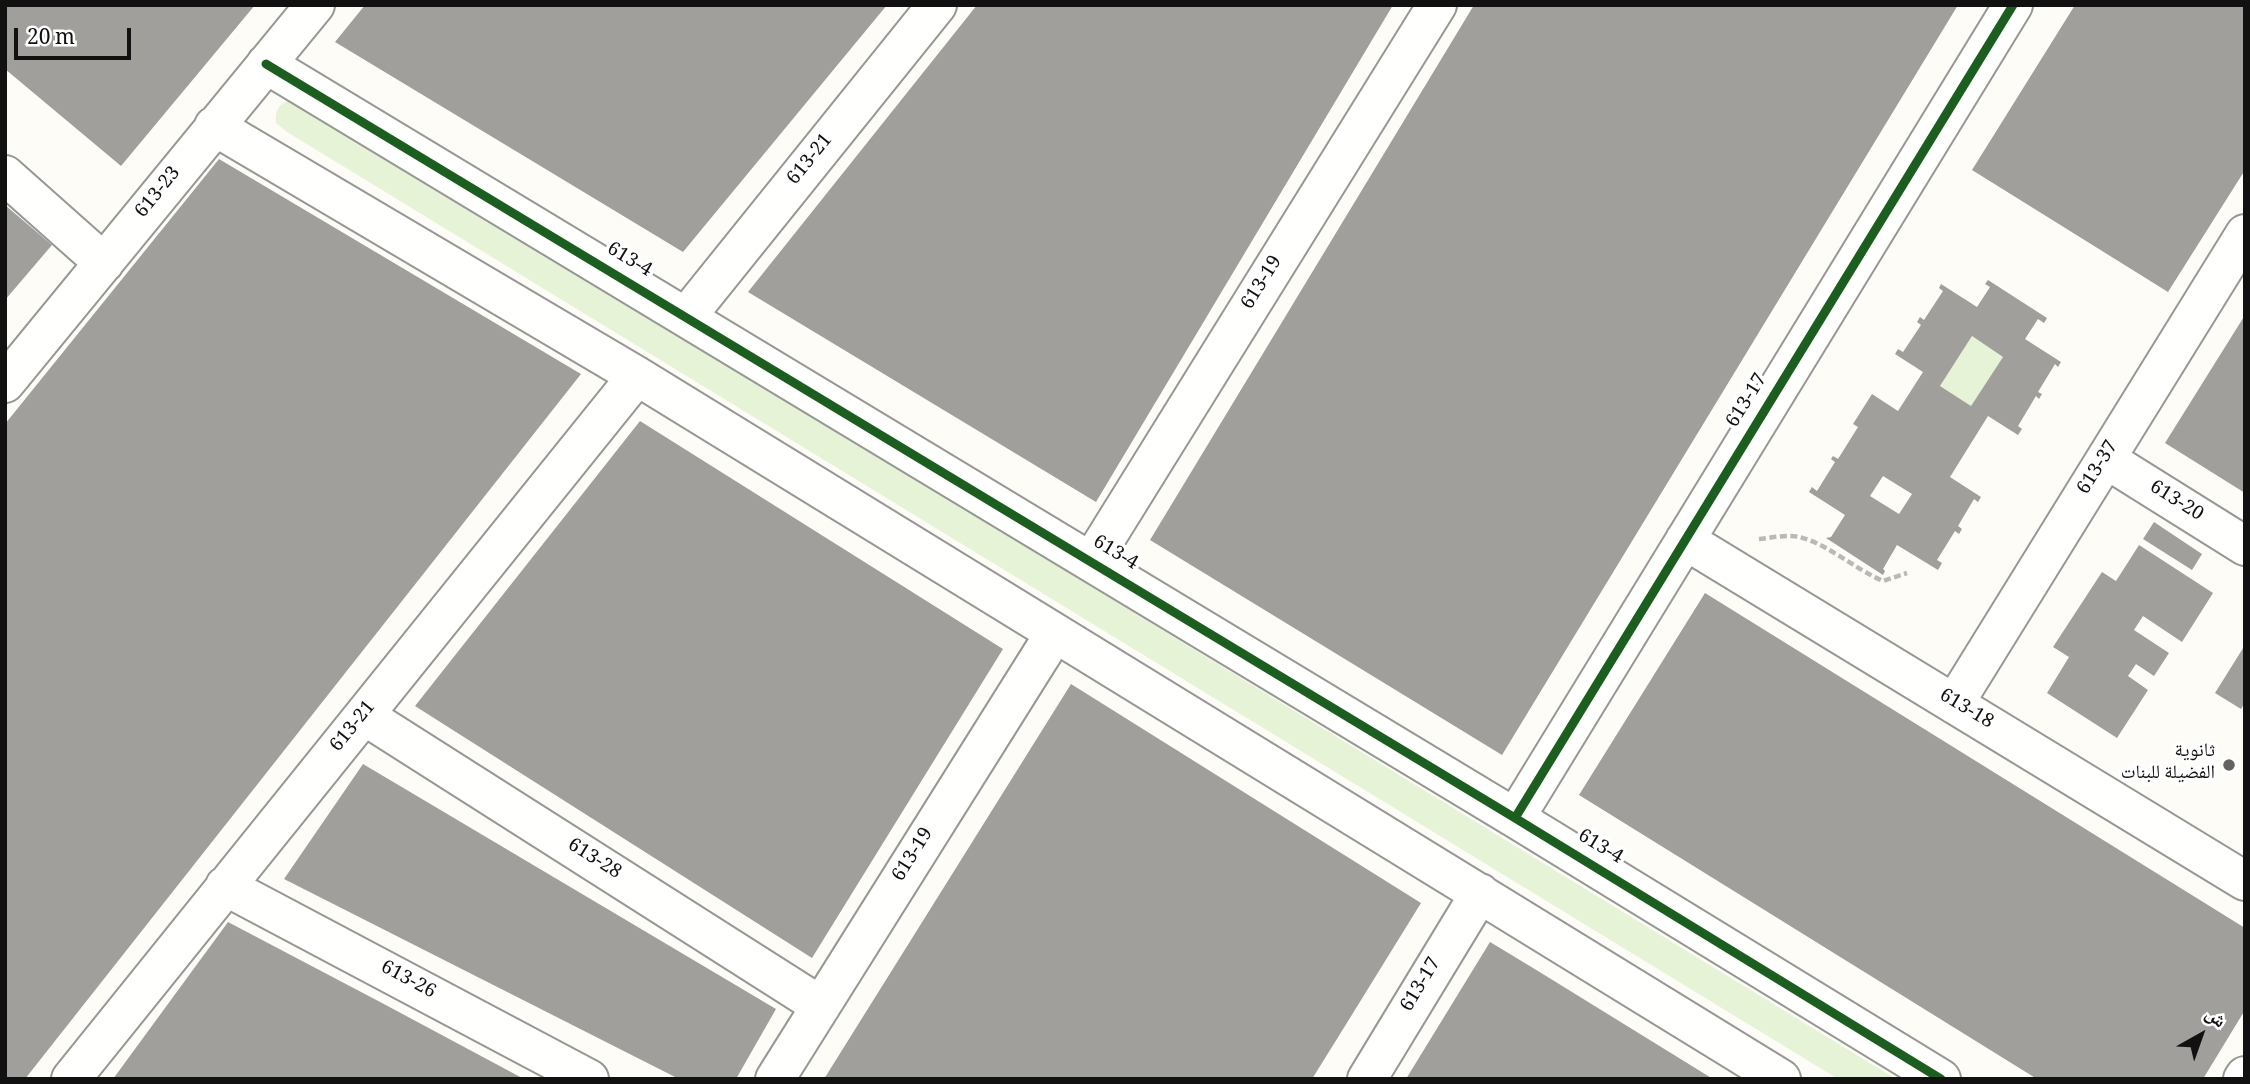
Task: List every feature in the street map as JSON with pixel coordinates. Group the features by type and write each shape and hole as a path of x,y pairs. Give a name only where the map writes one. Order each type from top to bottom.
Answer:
{"street":[{"name":"613-23","path":"5,383 315,5"},
{"name":"613-21","path":"686,317 937,5"},
{"name":"613-19","path":"1091,562 1437,5"},
{"name":"613-17","path":"1515,818 2013,5"},
{"name":"613-4","path":"266,64 1515,818 1941,1079"},
{"path":"214,126 637,376 1781,1079"},
{"path":"5,175 104,262"},
{"name":"613-37","path":"1954,704 2245,234"},
{"name":"613-21","path":"71,1079 637,376"},
{"name":"613-20","path":"2106,459 2245,546"},
{"name":"613-18","path":"1685,540 2245,881"},
{"name":"613-19","path":"775,1079 1055,633"},
{"name":"613-28","path":"365,716 821,1006"},
{"name":"613-26","path":"225,886 589,1079"},
{"name":"613-17","path":"1367,1079 1480,894"}],"path":[{"path":"1725,564 1742,541 1796,536 1821,545 1855,569 1882,582 1907,573"}],"green space":[{"path":"287,101 301,103 1896,1079 1838,1079 287,132 276,123 276,113"},
{"path":"1972,336 2003,357 1971,406 1940,386"}],"building":[{"path":"5,5 255,5 121,166 5,69"},
{"path":"365,5 887,5 683,252 335,42"},
{"path":"977,5 1393,5 1096,502 748,292"},
{"path":"1474,5 1958,5 1502,755 1150,540"},
{"path":"2075,5 2245,5 2245,170 2168,292 1972,170"},
{"path":"219,159 581,374 25,1079 5,1079 5,424"},
{"path":"5,205 52,245 5,300"},
{"path":"1988,280 2047,318 2044,323 2038,319 2025,339 2061,362 2058,367 2055,364 2038,392 2042,394 2039,399 2036,396 2018,426 2022,429 2018,435 1988,416 1950,477 1981,497 1978,502 1974,499 1958,526 1962,529 1959,534 1955,531 1937,560 1942,563 1938,570 1897,545 1883,569 1883,575 1826,538 1831,537 1845,515 1809,492 1812,487 1817,491 1835,462 1831,459 1833,456 1838,459 1858,427 1853,424 1872,394 1898,411 1923,372 1895,354 1898,349 1903,352 1921,325 1917,322 1920,317 1924,320 1943,291 1939,288 1941,284 1977,307 1990,287 1985,284","holes":["1972,336 2003,357 1971,406 1940,386","1883,476 1912,494 1899,514 1870,496"]},
{"path":"2245,315 2245,493 2165,443"},
{"path":"640,421 1003,649 812,958 415,706"},
{"path":"2154,522 2202,554 2192,570 2143,539"},
{"path":"2139,545 2213,593 2182,642 2143,616 2134,630 2169,653 2154,676 2136,664 2128,676 2148,690 2117,738 2047,693 2069,657 2053,647 2102,572 2116,581"},
{"path":"1705,593 2245,928 2245,1010 2203,1079 2037,1079 1579,795"},
{"path":"2245,645 2245,702 2241,709 2215,693"},
{"path":"1071,684 1421,903 1312,1079 824,1079"},
{"path":"363,764 776,1009 736,1079 679,1079 284,879"},
{"path":"228,922 382,1003 524,1079 113,1079"},
{"path":"1490,942 1538,971 1713,1079 1406,1079"}],"cycle path":[{"path":"1515,818 2013,5"},
{"path":"266,64 1515,818 1941,1079"}],"place":[{"name":"ثانوية الفضيلة للبنات","path":"2229,765"}]}
